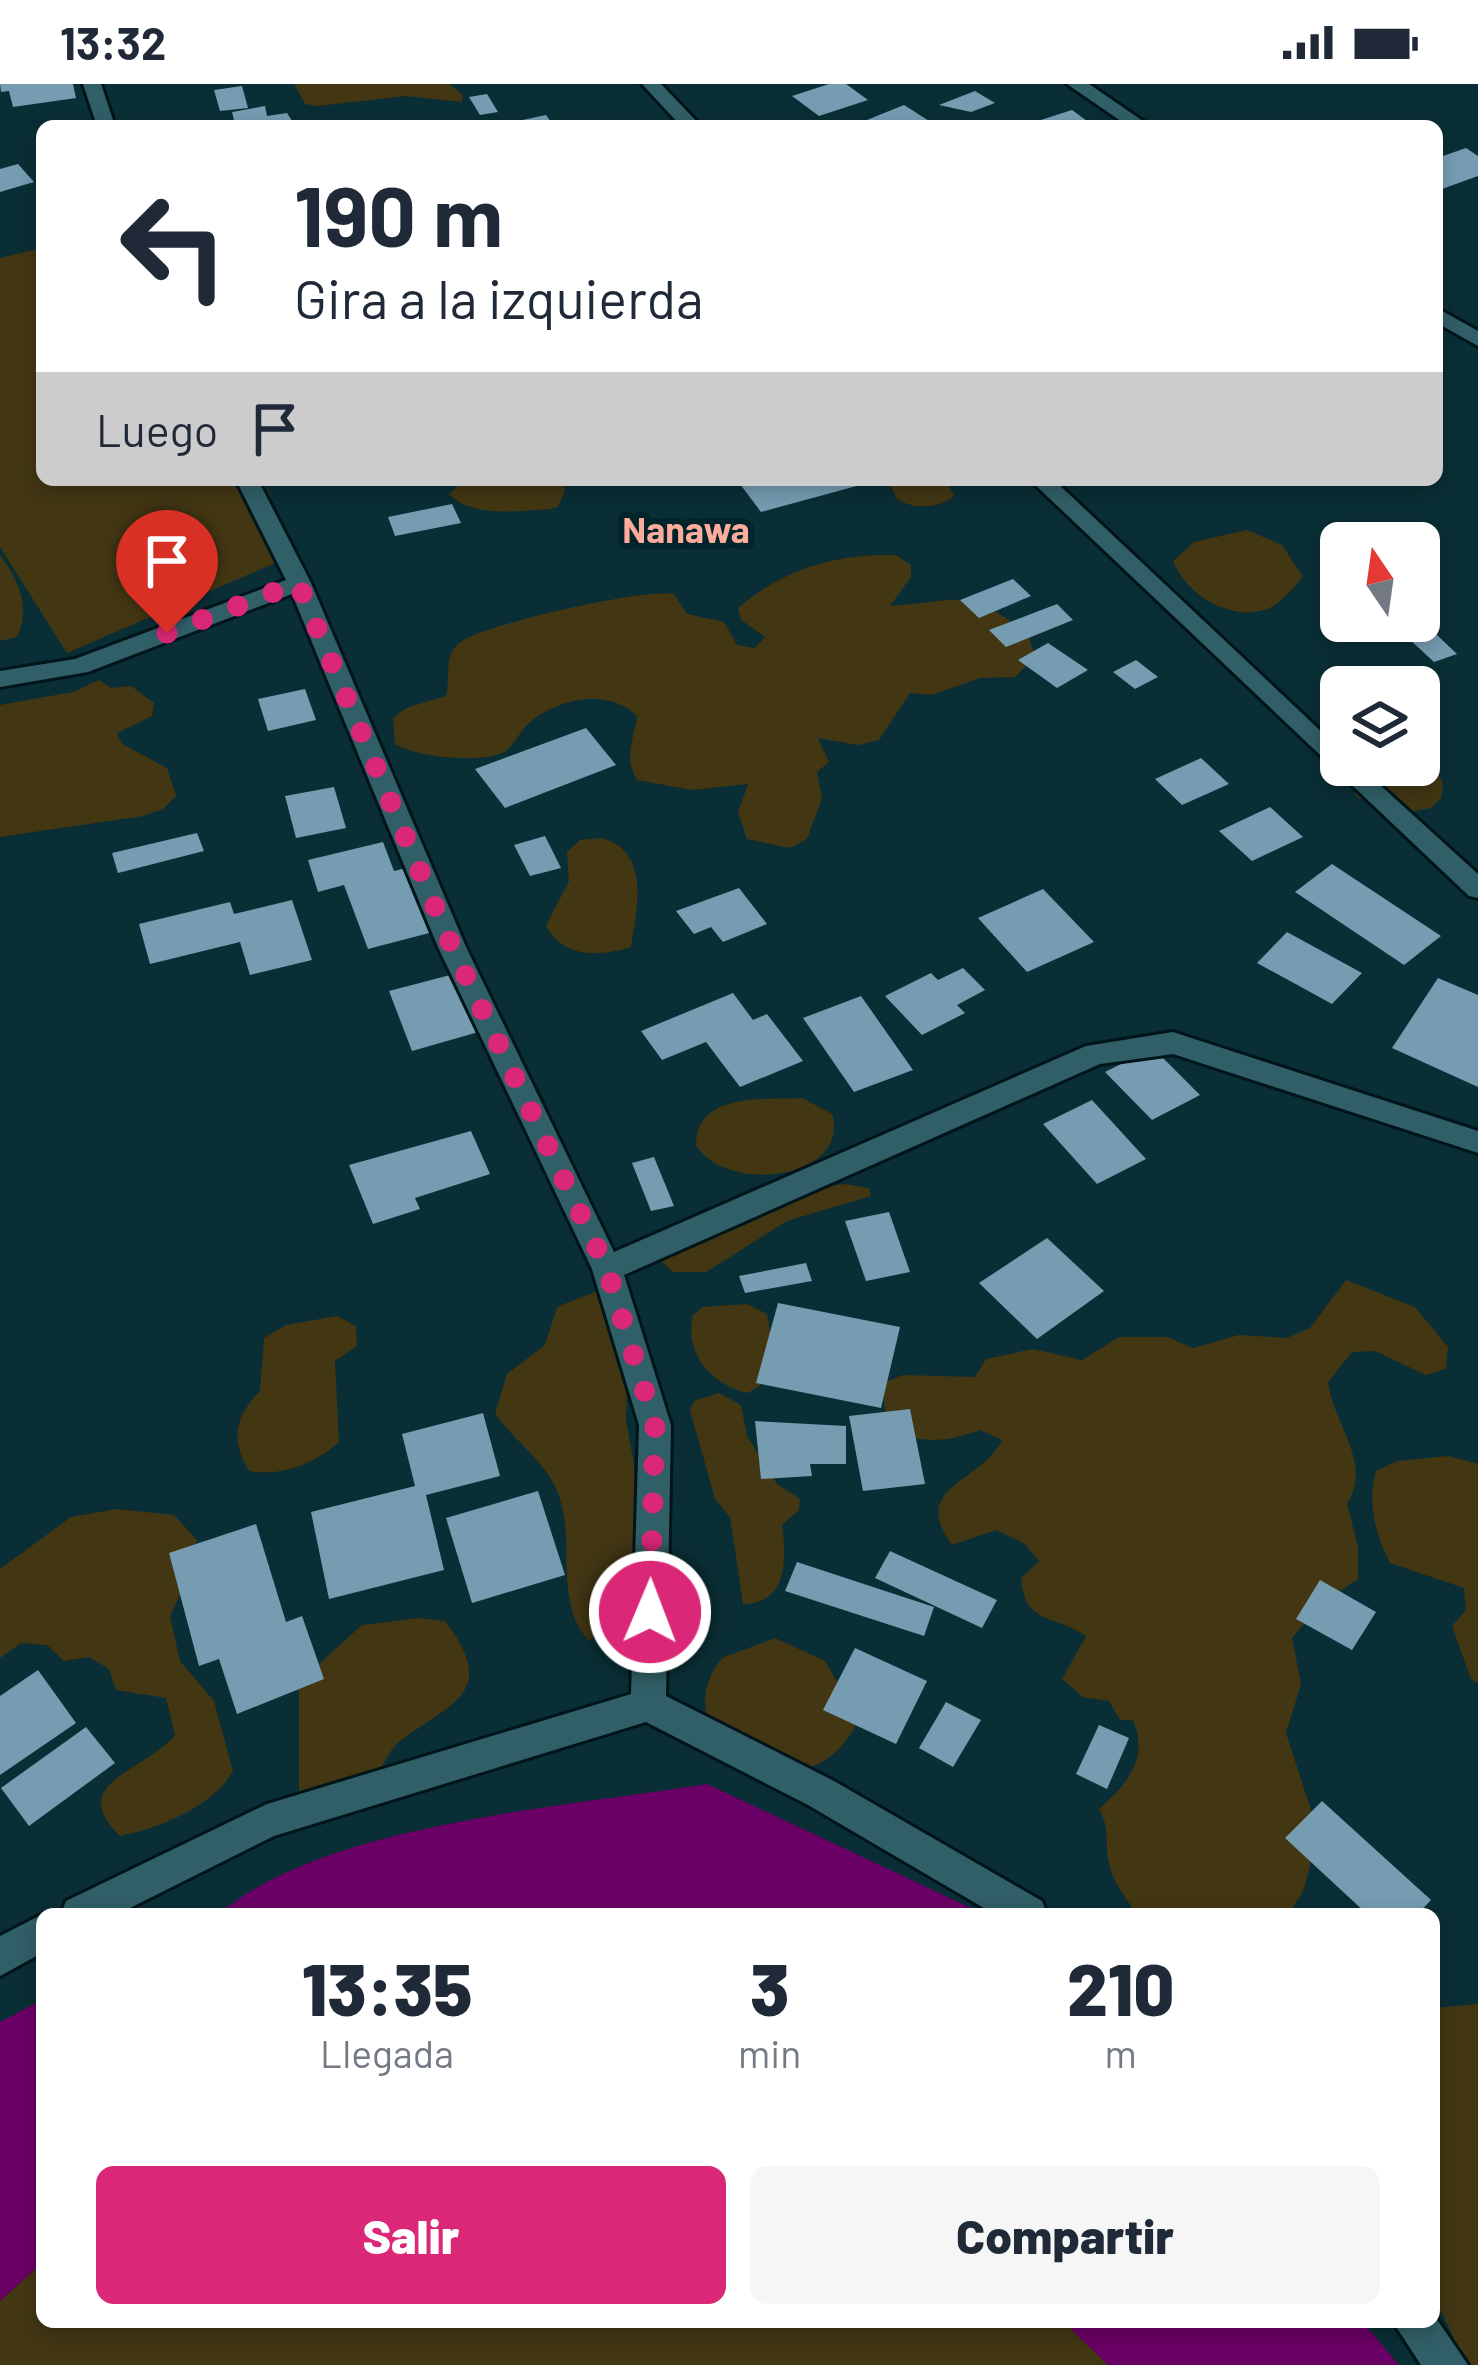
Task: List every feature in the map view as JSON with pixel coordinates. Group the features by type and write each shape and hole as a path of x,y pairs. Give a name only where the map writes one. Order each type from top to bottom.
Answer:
{"street":[{"path":"92,84 104,120"},
{"path":"651,84 686,120"},
{"path":"1076,84 1132,120"},
{"path":"1443,318 1478,340"},
{"path":"250,486 298,583 452,947 607,1269 655,1425 648,1705"},
{"path":"1048,486 1320,745"},
{"path":"0,679 79,666 298,583"},
{"path":"1364,786 1478,889"},
{"path":"607,1269 1096,1054 1173,1043 1478,1142"},
{"path":"91,1908 267,1821 648,1705 821,1793 1019,1908"},
{"path":"0,1958 36,1936"},
{"path":"1419,2328 1448,2365"}],"shaded area":[{"path":"294,84 449,84 463,95 462,102 406,96 318,106 305,104"},
{"path":"36,249 36,486 266,486 296,554 67,653 0,547 0,258"},
{"path":"458,486 563,486 565,490 558,507 524,511 470,507 449,494"},
{"path":"891,486 949,486 954,496 933,506 910,505 896,498"},
{"path":"1247,530 1282,545 1303,577 1267,609 1238,612 1198,594 1173,561 1194,542"},
{"path":"0,555 17,584 23,615 17,637 0,641"},
{"path":"896,555 911,565 911,577 890,606 949,600 976,603 1028,634 1035,657 1015,677 980,678 932,695 910,693 879,740 858,745 818,738 829,762 817,772 822,798 807,839 790,848 747,839 738,812 748,784 692,790 637,780 630,755 637,716 612,702 582,700 553,708 494,756 449,757 395,744 393,718 406,708 446,696 450,656 472,636 528,618 658,593 674,594 687,614 724,622 737,645 755,648 765,637 741,620 738,608 756,594 812,566 852,557"},
{"path":"99,680 111,688 131,686 154,703 152,716 117,733 122,744 167,768 176,796 163,809 143,816 0,837 0,705 73,692"},
{"path":"1440,776 1443,784 1441,798 1431,808 1390,815 1356,796 1352,786 1440,786"},
{"path":"601,838 617,844 634,867 638,898 634,931 631,947 583,952 562,944 546,926 569,881 567,852 580,840"},
{"path":"802,1098 832,1114 833,1136 823,1154 805,1166 757,1175 733,1171 711,1161 696,1145 699,1128 720,1107"},
{"path":"844,1184 869,1188 871,1196 787,1221 706,1272 673,1272 658,1258 796,1191"},
{"path":"1346,1280 1415,1307 1448,1347 1446,1369 1426,1375 1375,1351 1352,1352 1328,1382 1354,1459 1354,1489 1347,1504 1358,1547 1358,1579 1321,1604 1292,1638 1301,1684 1286,1733 1311,1810 1310,1866 1303,1891 1293,1908 1133,1908 1112,1874 1099,1809 1133,1769 1139,1747 1133,1720 1120,1720 1109,1701 1083,1697 1062,1679 1086,1636 1043,1617 1028,1604 1021,1578 1039,1561 1025,1544 996,1530 952,1545 941,1525 943,1497 1002,1440 980,1430 933,1440 900,1432 889,1426 880,1384 903,1375 975,1377 986,1359 1033,1349 1082,1360 1119,1337 1167,1337 1193,1348 1239,1335 1287,1338 1310,1328"},
{"path":"602,1289 627,1379 626,1420 634,1464 634,1579 609,1622 589,1641 578,1625 568,1590 559,1496 539,1463 495,1414 507,1374 545,1345 557,1307"},
{"path":"747,1304 767,1314 772,1342 766,1382 748,1393 722,1382 703,1365 691,1329 693,1315 703,1307"},
{"path":"337,1316 356,1326 357,1346 335,1361 339,1442 297,1467 249,1471 239,1449 238,1429 260,1391 264,1338 286,1325"},
{"path":"719,1393 741,1405 747,1436 777,1484 800,1499 799,1510 782,1525 781,1577 776,1588 758,1602 743,1604 730,1517 715,1499 690,1410 694,1401"},
{"path":"1448,1456 1478,1464 1478,1683 1471,1679 1452,1626 1466,1610 1464,1588 1390,1563 1374,1518 1376,1471 1397,1461"},
{"path":"117,1509 174,1515 197,1540 194,1564 170,1616 180,1661 214,1701 233,1771 213,1795 184,1814 120,1836 105,1818 101,1803 105,1791 175,1735 166,1698 116,1690 109,1669 89,1657 64,1661 47,1645 21,1643 0,1658 0,1569 71,1517"},
{"path":"418,1618 445,1621 461,1646 468,1665 462,1694 399,1742 371,1779 299,1801 299,1682 362,1625"},
{"path":"775,1638 825,1661 858,1718 834,1753 816,1765 795,1768 763,1756 710,1725 707,1716 706,1690 722,1658"},
{"path":"707,1784 971,1908 228,1908 265,1883 320,1859 383,1839 519,1811"},
{"path":"36,2003 36,2268 0,2301 0,2022"},
{"path":"1478,2004 1478,2365 1467,2365 1440,2309 1440,2007"},
{"path":"36,2268 36,2328 1070,2328 1108,2365 0,2365 0,2301"},
{"path":"1070,2328 1368,2328 1399,2365 1108,2365"}],"building":[{"path":"0,84 73,84 76,98 13,107 9,91 1,92"},
{"path":"829,84 846,84 868,100 819,116 792,96"},
{"path":"242,86 248,108 220,111 214,90"},
{"path":"975,91 995,103 971,112 939,105"},
{"path":"487,94 498,112 480,115 469,97"},
{"path":"904,105 928,120 867,120"},
{"path":"265,106 267,116 287,113 291,120 234,120 232,112"},
{"path":"1072,110 1086,120 1041,120"},
{"path":"1466,148 1478,156 1478,176 1443,189 1443,156"},
{"path":"18,164 34,182 0,192 0,169"},
{"path":"742,486 857,486 761,512"},
{"path":"452,504 461,523 395,536 388,517"},
{"path":"1013,579 1031,596 979,618 960,600"},
{"path":"1057,604 1073,620 1006,647 989,630"},
{"path":"1440,638 1457,654 1434,662 1412,642 1440,642"},
{"path":"1048,643 1088,670 1057,688 1018,660"},
{"path":"1136,660 1158,677 1135,689 1113,672"},
{"path":"305,689 316,720 268,731 258,699"},
{"path":"586,728 616,765 505,808 475,769"},
{"path":"1201,758 1229,784 1182,805 1155,779"},
{"path":"334,787 346,828 296,838 285,796"},
{"path":"1270,807 1303,837 1252,861 1219,831"},
{"path":"197,833 204,851 118,873 112,853"},
{"path":"545,836 561,868 530,876 514,845"},
{"path":"383,842 394,871 411,867 437,931 368,949 344,885 318,892 308,860"},
{"path":"1332,864 1441,936 1404,965 1295,892"},
{"path":"739,888 767,924 723,942 711,927 694,934 676,911"},
{"path":"1043,889 1094,942 1027,972 978,918"},
{"path":"292,900 312,960 250,975 240,942 150,964 139,924 230,902 234,914"},
{"path":"1287,932 1362,973 1332,1004 1257,963"},
{"path":"963,968 985,990 957,1005 965,1013 922,1035 885,996 931,973 938,980"},
{"path":"458,973 482,1031 412,1051 389,991"},
{"path":"1438,978 1478,995 1478,1087 1392,1048"},
{"path":"733,993 753,1020 767,1014 803,1061 740,1087 706,1042 662,1060 641,1031"},
{"path":"861,996 913,1070 854,1092 803,1018"},
{"path":"1153,1048 1200,1095 1152,1120 1105,1072"},
{"path":"1092,1100 1146,1159 1097,1184 1043,1124"},
{"path":"471,1131 490,1174 415,1198 420,1209 373,1224 349,1165"},
{"path":"654,1157 674,1206 651,1211 632,1163"},
{"path":"889,1212 910,1272 866,1281 845,1221"},
{"path":"1047,1238 1104,1291 1037,1339 979,1283"},
{"path":"806,1263 812,1281 745,1293 739,1276"},
{"path":"778,1303 900,1327 881,1408 756,1383"},
{"path":"910,1409 925,1484 863,1491 849,1416"},
{"path":"483,1413 500,1476 426,1495 444,1570 329,1599 311,1512 415,1486 402,1434"},
{"path":"755,1421 846,1426 846,1464 810,1464 812,1476 761,1479"},
{"path":"538,1491 565,1575 472,1603 446,1518"},
{"path":"256,1524 286,1622 302,1616 324,1679 237,1714 219,1659 199,1666 169,1553"},
{"path":"890,1551 997,1600 982,1628 875,1578"},
{"path":"797,1562 934,1607 924,1636 785,1591"},
{"path":"1320,1580 1376,1612 1352,1650 1296,1619"},
{"path":"855,1648 927,1681 896,1744 823,1710"},
{"path":"38,1670 76,1723 0,1775 0,1696"},
{"path":"946,1702 981,1720 953,1767 919,1748"},
{"path":"1099,1725 1129,1738 1107,1789 1076,1774"},
{"path":"86,1727 115,1763 29,1826 1,1788"},
{"path":"1322,1801 1431,1900 1424,1908 1361,1908 1285,1838"}],"district":[{"name":"Nanawa","path":"686,530"}],"route":[{"path":"167,633 298,583 452,947 607,1269 655,1425 650,1612"}]}
